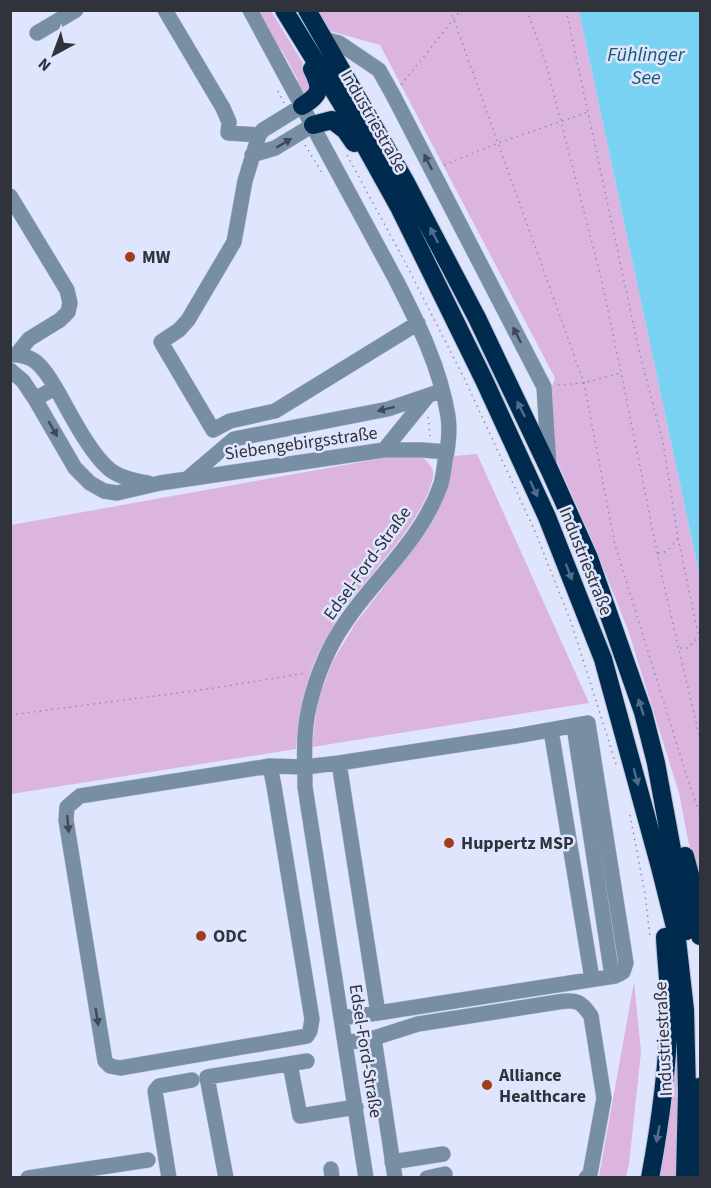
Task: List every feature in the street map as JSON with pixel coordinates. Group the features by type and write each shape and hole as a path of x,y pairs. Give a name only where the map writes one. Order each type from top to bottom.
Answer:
{"highway":[{"path":"284,10 318,82 319,92 295,110"},
{"name":"Industriestraße","path":"284,10 340,101 399,209 484,380 547,518 603,659 676,931 685,1010 687,1092 685,1178"},
{"name":"Industriestraße","path":"307,10 405,180 477,318 589,558 643,712 656,763 689,942 699,1053 700,1124 697,1178"},
{"path":"306,130 332,120 345,130 399,209"},
{"path":"656,763 673,806 692,882 700,936"},
{"path":"650,1178 664,1098 668,1043 669,1000 660,867"}],"street":[{"path":"37,33 76,10"},
{"path":"165,10 224,108 229,122 228,133 259,135"},
{"name":"Edsel-Ford-Straße","path":"250,10 295,110 418,323 433,358 448,418 447,452 441,483 426,516 407,545 348,619 329,650 313,691 305,735 305,787 366,1178"},
{"path":"324,39 339,44 379,70 393,95 544,387 550,471"},
{"path":"295,110 263,130 259,135 245,181 234,242 188,320 179,330 161,342 213,430 230,421 275,411 418,323"},
{"path":"252,155 275,148 306,130"},
{"path":"10,196 67,290 70,303 68,312 60,320 29,339 14,354 35,361 46,372 93,449 107,467 127,479 160,483"},
{"path":"10,370 23,381 75,468 90,483 104,491 117,493 160,483"},
{"path":"35,399 55,388"},
{"path":"187,479 234,439 388,410 441,391"},
{"path":"384,450 427,397"},
{"name":"Siebengebirgsstraße","path":"160,483 384,450 447,452"},
{"path":"270,766 312,1019 307,1036 120,1068 110,1066 105,1061 66,820 67,807 80,796 270,766 305,767 339,763 588,723 626,963 623,972 592,980 341,1018"},
{"path":"551,730 592,980"},
{"path":"339,763 378,1013"},
{"path":"345,1043 374,1038 418,1024 571,1000 577,1001 591,1016 603,1098 590,1174 586,1178"},
{"path":"374,1038 394,1170 443,1154"},
{"path":"226,1178 207,1077 307,1061"},
{"path":"290,1064 300,1116 356,1107"},
{"path":"169,1178 155,1091 159,1086 192,1080"},
{"path":"28,1178 148,1160"},
{"path":"427,1178 445,1174"}],"path":[{"path":"449,10 584,383 615,545 700,814"},
{"path":"393,95 461,10"},
{"path":"527,10 546,63 601,278 657,553 700,739"},
{"path":"566,10 640,355 663,442 678,538 700,644"},
{"path":"276,86 295,110"},
{"path":"432,171 498,143 588,112"},
{"path":"306,130 314,161 329,182"},
{"path":"347,157 406,264 465,380 534,529 571,622 617,766"},
{"path":"544,387 584,383 621,372"},
{"path":"427,397 431,451"},
{"path":"657,553 665,552 678,538"},
{"path":"679,648 687,648 699,638"},
{"path":"10,715 208,689 313,672"},
{"path":"629,810 645,894 650,936"}],"shaded area":[{"path":"257,11 271,11 312,78 314,86 305,93 300,90 296,82 298,80"},
{"path":"318,11 579,11 700,578 700,902 679,793 628,630 554,454 550,392 555,378 380,45 330,31"},
{"path":"419,454 433,471 428,493 410,525 342,612 323,644 304,695 296,749 11,794 11,525 384,458"},
{"path":"477,454 589,703 312,747 317,705 333,661 355,624 417,544 449,479 454,456"},
{"path":"634,982 641,1052 629,1164 626,1177 599,1177"},
{"path":"679,993 681,1177 655,1178"}],"water":[{"name":"Fühlinger See","path":"579,11 700,11 700,578"}],"place":[{"name":"MW","path":"130,257"},
{"name":"Huppertz MSP","path":"449,843"},
{"name":"ODC","path":"201,936"},
{"name":"Alliance Healthcare","path":"487,1085"}]}
